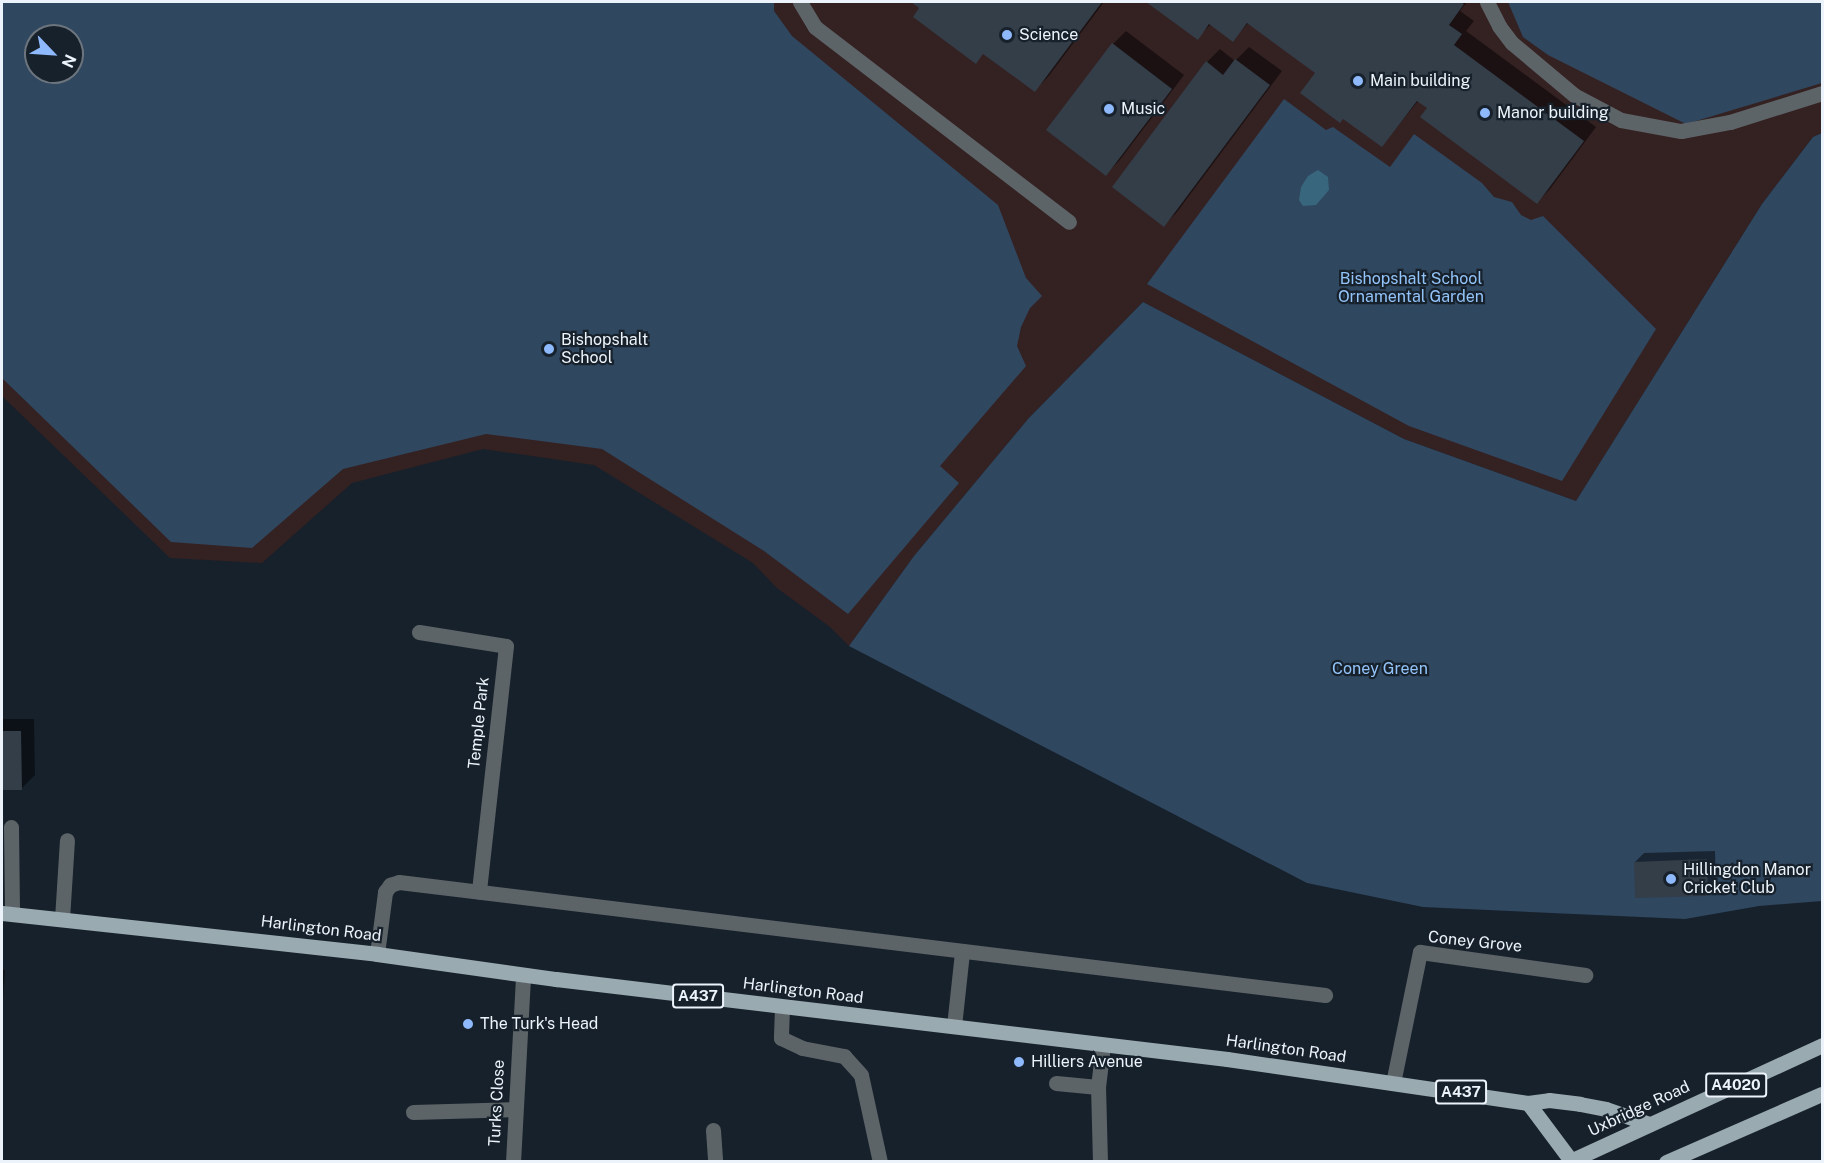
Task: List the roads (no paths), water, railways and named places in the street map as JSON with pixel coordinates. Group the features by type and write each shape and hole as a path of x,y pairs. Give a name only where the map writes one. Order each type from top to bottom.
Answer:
{"main road":[{"name":"Harlington Road","path":"7,913 377,954 523,975 782,1007 1227,1059 1528,1103 1549,1100 1606,1109 1649,1124"},
{"name":"Uxbridge Road","path":"1570,1161 1822,1045"},
{"name":"A4020","path":"1666,1161 1822,1094"},
{"path":"1528,1103 1570,1161"}],"street":[{"path":"800,2 815,27 1069,222"},
{"path":"1487,2 1498,26 1512,43 1574,95 1621,120 1681,131 1730,122 1822,93"},
{"name":"Temple Park","path":"418,632 506,646 479,892"},
{"path":"7,913 11,826"},
{"path":"62,919 67,840"},
{"path":"377,954 385,892 390,885 399,882 1325,995"},
{"path":"954,1026 962,952"},
{"name":"Coney Grove","path":"1394,1083 1419,952 1585,975"},
{"name":"Turks Close","path":"513,1161 523,975"},
{"path":"782,1007 781,1038 802,1048 844,1056 861,1075 880,1161"},
{"path":"1100,1161 1098,1087 1103,1045"},
{"path":"1056,1083 1098,1087"},
{"path":"413,1112 514,1109"},
{"path":"713,1130 716,1161"}],"place":[{"name":"Science","path":"1007,35"},
{"name":"Main building","path":"1358,81"},
{"name":"Music","path":"1109,109"},
{"name":"Manor building","path":"1485,113"},
{"name":"Bishopshalt School","path":"549,349"},
{"name":"Hillingdon Manor Cricket Club","path":"1671,879"},
{"name":"The Turk's Head","path":"468,1024"},
{"name":"Hilliers Avenue","path":"1019,1062"}],"park label":[{"name":"Bishopshalt School Ornamental Garden","path":"1411,288"},
{"name":"Coney Green","path":"1380,669"}]}
